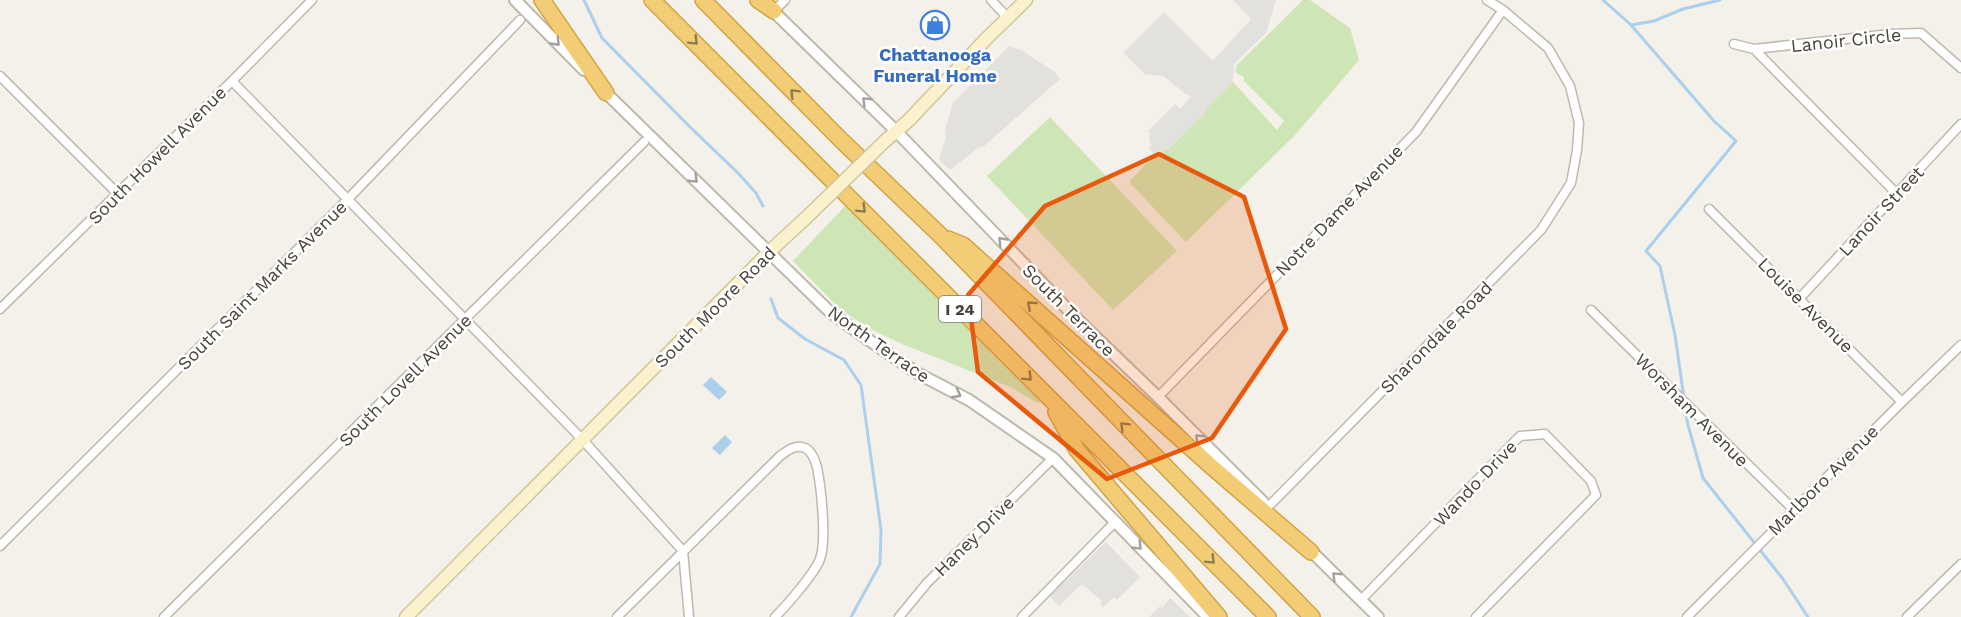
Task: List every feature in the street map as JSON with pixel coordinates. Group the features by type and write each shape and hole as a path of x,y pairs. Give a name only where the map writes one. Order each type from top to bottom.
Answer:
{"highway":[{"path":"542,0 606,93"},
{"name":"I 24","path":"652,0 1268,617"},
{"name":"I 24","path":"703,0 840,139 940,236 1312,617"},
{"path":"940,236 963,245 1311,552"},
{"path":"1047,396 1077,450 1219,617"}],"main road":[{"name":"South Moore Road","path":"406,617 769,252 908,121 1026,0"}],"street":[{"name":"South Howell Avenue","path":"0,309 312,0"},
{"name":"North Terrace","path":"515,0 606,93 829,311 917,373 969,400 1053,458 1208,617"},
{"path":"765,4 785,0"},
{"path":"991,0 1008,18"},
{"name":"Sharondale Road","path":"1268,507 1541,230 1570,183 1577,150 1579,123 1570,86 1548,48 1503,10 1487,0"},
{"name":"South Terrace","path":"765,4 896,131 1075,317 1378,617"},
{"name":"Notre Dame Avenue","path":"1158,397 1416,132 1503,10"},
{"name":"South Saint Marks Avenue","path":"0,546 346,200 520,20"},
{"name":"Lanoir Circle","path":"1734,44 1754,49 1891,34 1922,33 1961,68"},
{"name":"Lanoir Circle","path":"1754,49 1897,194"},
{"path":"0,76 118,194"},
{"path":"232,81 582,440 683,552 689,617"},
{"name":"Lanoir Street","path":"1800,298 1961,124"},
{"name":"South Lovell Avenue","path":"164,617 644,142"},
{"name":"Louise Avenue","path":"1709,209 1902,402"},
{"name":"Worsham Avenue","path":"1591,310 1794,510"},
{"name":"Marlboro Avenue","path":"1687,617 1961,345"},
{"name":"Wando Drive","path":"1361,600 1520,436 1545,434 1592,480 1596,495 1476,617"},
{"path":"617,617 780,456 793,447 804,448 812,454 817,466 823,541 820,560 789,603 775,617"},
{"name":"Haney Drive","path":"899,617 927,583 1053,458"},
{"path":"1022,617 1115,522"},
{"path":"1907,617 1961,564"}],"highlighted area":[{"path":"1159,154 1244,197 1286,329 1212,438 1107,479 978,372 968,295 1045,206"}],"green space":[{"path":"1303,0 1310,0 1350,28 1359,60 1296,134 1186,242 1129,182 1154,155 1168,149 1233,82 1277,130 1284,121 1244,81 1244,77 1236,73 1236,66"},
{"path":"1050,117 1177,251 1113,310 987,176"},
{"path":"847,204 1042,402 1037,403 1013,388 902,344 853,318 835,304 793,261"}],"shaded area":[{"path":"1233,0 1276,0 1266,33 1234,64 1233,82 1207,108 1205,113 1168,149 1154,155 1148,147 1151,146 1149,137 1151,134 1148,131 1175,104 1180,109 1191,96 1163,76 1145,74 1123,53 1164,12 1213,61 1251,19"},
{"path":"1009,46 1021,50 1055,72 1060,79 984,146 978,148 950,170 939,160 953,103"},
{"path":"1106,542 1140,577 1117,600 1114,597 1103,607 1100,604 1102,601 1082,584 1059,606 1050,596"},
{"path":"1170,598 1190,617 1149,617 1160,606 1162,608"}],"water":[{"path":"711,377 727,392 719,400 703,385"},
{"path":"725,435 732,442 720,455 712,448"}],"waterway":[{"path":"584,0 602,38 738,173 756,193 763,206"},
{"path":"1603,0 1631,25 1714,121 1736,141 1646,251 1660,266 1675,335 1684,398"},
{"path":"1631,25 1654,21 1683,9 1720,0"},
{"path":"771,299 778,318 805,339 844,360 861,385 881,530 880,564 851,617"},
{"path":"1685,407 1703,478 1783,579 1808,617"}],"place":[{"name":"Chattanooga Funeral Home","path":"935,25"}]}
